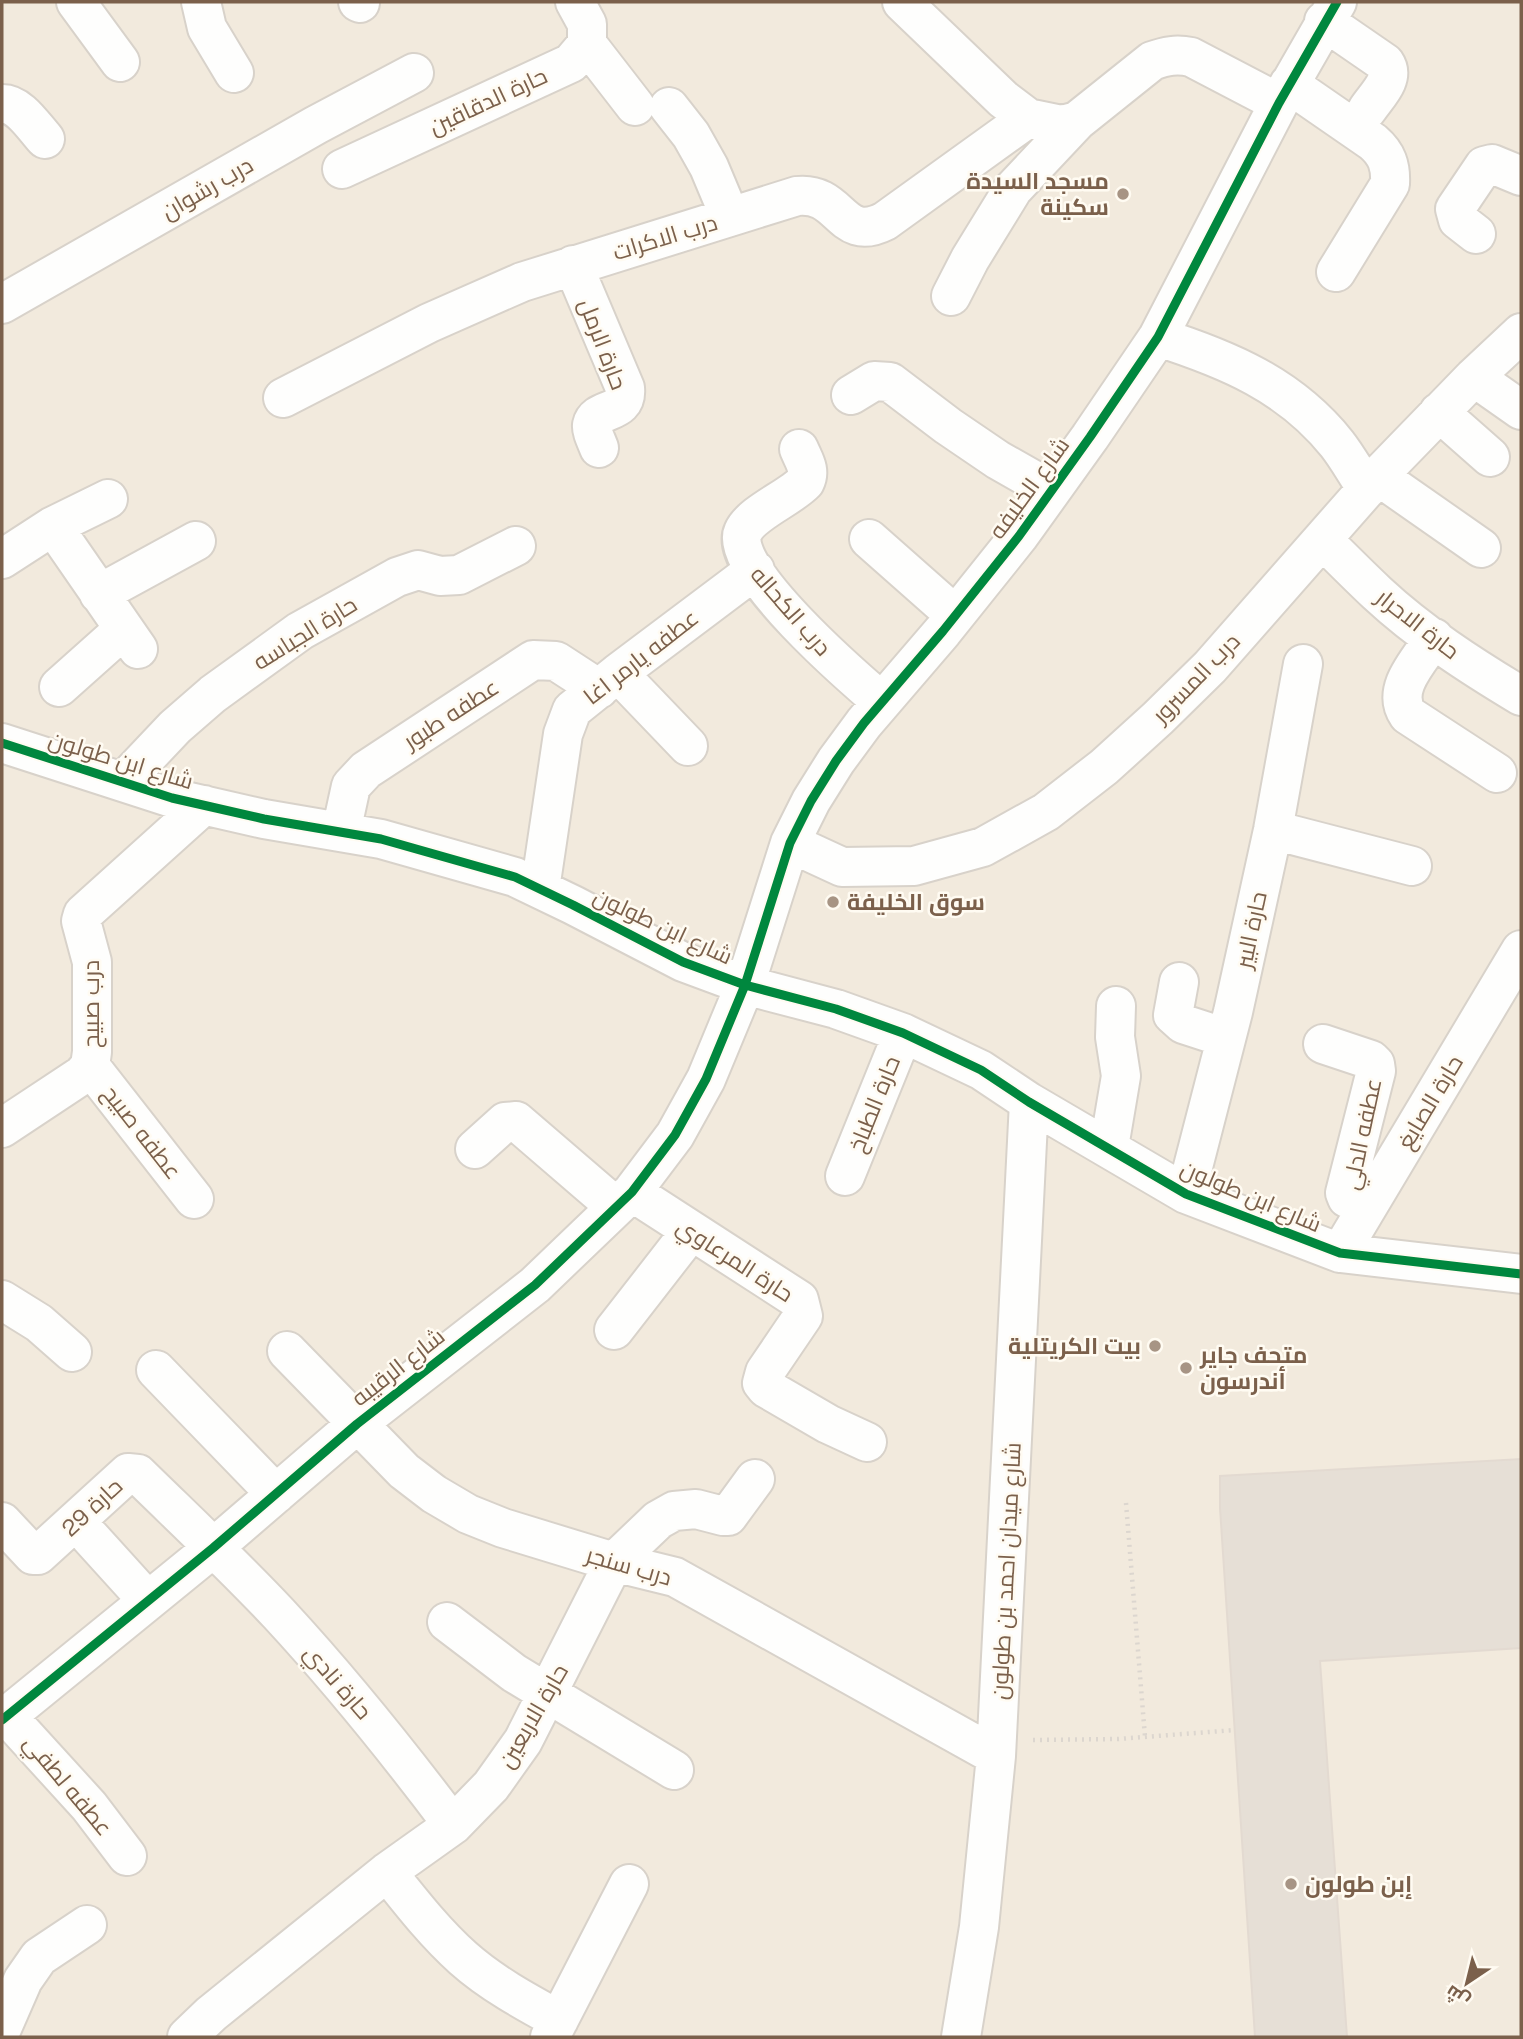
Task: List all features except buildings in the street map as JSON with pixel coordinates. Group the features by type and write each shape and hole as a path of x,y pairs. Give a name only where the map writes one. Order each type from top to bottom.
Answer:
{"street":[{"path":"76,2 120,62"},
{"path":"201,2 207,28 234,73"},
{"path":"575,2 587,24 587,44 652,106 691,135 709,167 730,217"},
{"path":"902,2 1003,99 1028,118 1062,125 1077,121"},
{"path":"1331,11 1390,70 1389,78 1367,110"},
{"name":"شارع الخليفه","path":"745,985 790,843 811,801 836,761 1019,536 1158,337 1284,94 1331,11"},
{"name":"حارة الدقاقين","path":"316,125 348,178 571,63 587,44"},
{"path":"951,296 970,259 1013,189 1077,121 1152,61 1178,55 1191,57 1284,94 1373,142 1382,150 1388,160 1390,184 1336,272"},
{"name":"درب رشوان","path":"2,304 316,125 414,73"},
{"path":"2,104 16,108 46,139"},
{"name":"درب الاكرات","path":"284,398 429,323 522,282 730,217 807,195 824,201 860,229 871,228 885,221 1028,118"},
{"path":"1476,234 1458,220 1455,209 1484,166 1492,164 1521,176"},
{"name":"حارة الرمل","path":"572,265 625,387 621,405 599,416 593,423 599,448"},
{"name":"درب المسرور","path":"790,843 842,867 914,866 983,847 1046,812 1104,767 1210,667 1438,412 1521,333"},
{"path":"1158,337 1201,351 1252,373 1299,405 1372,483 1481,548"},
{"path":"1474,377 1521,410"},
{"path":"851,395 874,381 890,382 978,446 1051,490"},
{"path":"1438,412 1490,457"},
{"name":"درب الكحاله","path":"799,449 808,470 805,482 750,522 742,533 740,546 744,556 807,635 883,702"},
{"path":"2,559 53,526 107,499"},
{"path":"53,526 131,639 59,687"},
{"path":"869,540 955,615"},
{"name":"حارة الاحرار","path":"1323,540 1378,594 1434,638 1521,696"},
{"path":"99,594 196,541"},
{"name":"حارة الجباسه","path":"123,782 175,727 212,694 300,631 397,577 418,570 440,576 459,575 516,546"},
{"name":"عطفه يارمر اغا","path":"540,889 564,734 572,710 755,570"},
{"path":"1434,638 1403,686 1402,706 1408,715 1497,773"},
{"name":"عطفه طبور","path":"341,832 351,786 366,770 533,660 556,661 609,681 688,746"},
{"name":"حارة البير","path":"1186,1194 1226,1038 1273,830 1303,664"},
{"name":"شارع ابن طولون","path":"2,743 172,798 264,819 381,839 515,877 682,962 745,985 836,1009 904,1033 981,1070 1029,1102 1186,1194 1340,1253 1521,1274"},
{"name":"درب صبيح","path":"2,1128 82,1075 90,1066 92,962 81,920 83,914 204,805"},
{"path":"1273,830 1412,866"},
{"name":"حارة الصايغ","path":"1340,1253 1518,962"},
{"path":"1179,982 1173,1015 1177,1020 1226,1038"},
{"name":"شارع الرقيبه","path":"4,1718 213,1548 357,1424 535,1285 624,1200 675,1135 706,1079 745,985"},
{"path":"1109,1147 1121,1076 1115,1037 1116,1006"},
{"name":"حارة الطباخ","path":"845,1176 904,1033"},
{"name":"عطفه الدلي","path":"1323,1044 1376,1064 1345,1193 1347,1198 1367,1208"},
{"name":"عطفه صبيح","path":"90,1066 194,1199"},
{"name":"شارع ميدان احمد بن طولون","path":"961,2037 979,1927 997,1748 1029,1102"},
{"name":"حارة المرعاوي","path":"475,1149 505,1122 516,1121 624,1200 691,1231 799,1300 803,1316 762,1378 762,1383 766,1388 828,1424 867,1442"},
{"path":"614,1330 691,1231"},
{"path":"2,1300 39,1323 72,1352"},
{"name":"درب سنجر","path":"287,1351 404,1471 468,1514 503,1528 614,1562 675,1577 997,1748"},
{"path":"156,1370 276,1494"},
{"name":"حارة 29","path":"2,1522 33,1555 38,1555 128,1473 133,1473 138,1474 213,1548"},
{"path":"614,1562 658,1520 674,1511 695,1509 728,1516 755,1479"},
{"path":"90,1537 148,1601"},
{"name":"حارة نادي","path":"213,1548 339,1681 453,1825"},
{"name":"حارة الاربعين","path":"187,2037 211,2014 387,1872 453,1825 491,1786 523,1741 549,1694 614,1562"},
{"path":"447,1622 497,1661 674,1770"},
{"name":"عطفه لطفي","path":"4,1718 89,1806 127,1856"},
{"path":"387,1872 424,1918 464,1958 554,2029 629,1884"},
{"path":"2,2028 23,1980 39,1957 87,1926"}],"path":[{"path":"1126,1503 1145,1737"},
{"path":"997,1748 1235,1730"}],"shaded area":[{"path":"2,2 1521,2 1521,2037 2,2037"}],"cycle path":[{"path":"2,1720 213,1548 357,1424 535,1285 632,1192 675,1135 706,1079 745,985 790,843 811,801 864,723 943,631 1019,536 1158,337 1279,103 1337,2"},
{"path":"2,743 172,798 264,819 381,839 515,877 683,962 745,985 836,1009 903,1033 981,1070 1029,1102 1186,1194 1340,1253 1521,1274"}],"place":[{"name":"مسجد السيدة سكينة","path":"1123,194"},
{"name":"سوق الخليفة","path":"833,902"},
{"name":"بيت الكريتلية","path":"1155,1346"},
{"name":"متحف جاير أندرسون","path":"1186,1368"},
{"name":"إبن طولون","path":"1291,1884"}]}
